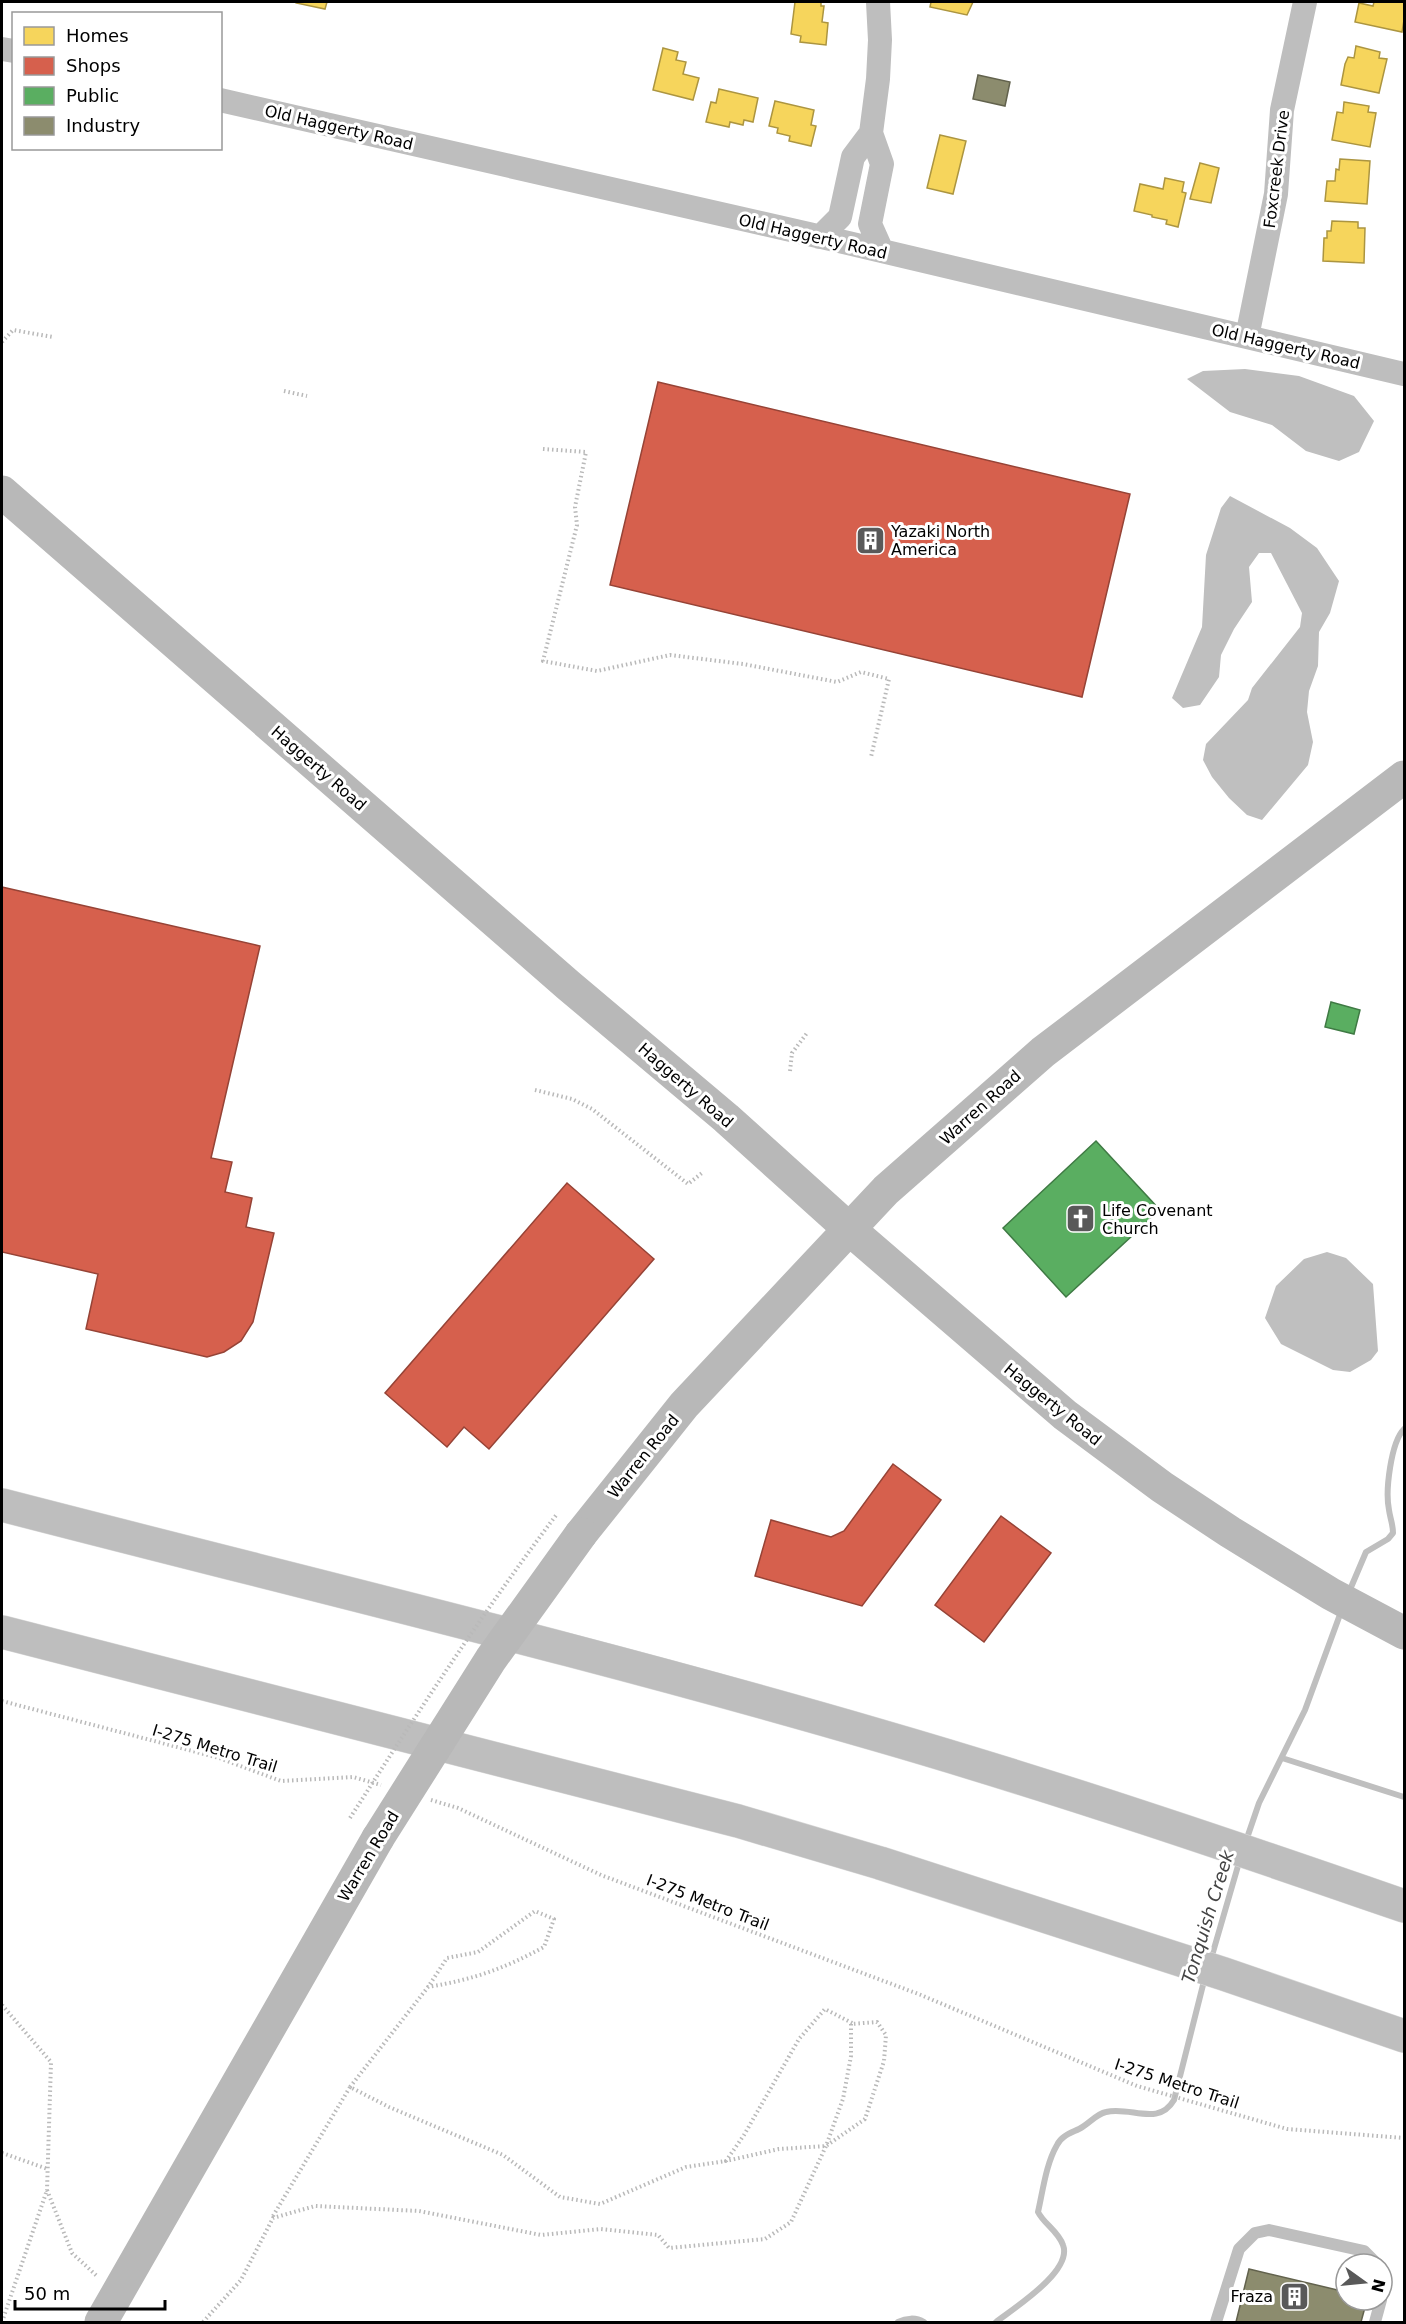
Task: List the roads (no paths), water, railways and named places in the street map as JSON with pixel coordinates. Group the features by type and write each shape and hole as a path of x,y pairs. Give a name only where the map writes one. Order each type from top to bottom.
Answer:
{"highway":[{"path":"2,1506 692,1683 883,1736 1107,1805 1404,1906"},
{"path":"2,1632 738,1821 880,1863 1210,1969 1404,2036"}],"main road":[{"name":"Haggerty Road","path":"2,492 568,985 726,1119 1010,1369 1113,1452 1221,1526 1344,1602 1404,1633"},
{"name":"Warren Road","path":"101,2322 378,1838 491,1659 569,1524 886,1190 1018,1072 1404,777"}],"street":[{"path":"878,2 878,69 871,133 882,164 870,224 882,251"},
{"name":"Foxcreek Drive","path":"1247,337 1276,194 1282,110 1305,2"},
{"name":"Old Haggerty Road","path":"222,100 882,251 1404,374"},
{"path":"820,237 840,217 852,157 871,133"}],"lane":[{"path":"1216,2322 1239,2249 1255,2233 1269,2230 1365,2252"}],"waterway":[{"name":"Tonquish Creek","path":"1349,1592 1366,1552 1388,1539 1393,1533 1388,1502 1389,1479 1392,1455 1399,1435 1404,1429"},
{"name":"Tonquish Creek","path":"1246,1841 1259,1803 1305,1710 1342,1609"},
{"path":"1282,1758 1404,1797"},
{"name":"Tonquish Creek","path":"1211,1959 1240,1859"},
{"name":"Tonquish Creek","path":"996,2322 1040,2288 1051,2277 1064,2255 1061,2240 1038,2212 1047,2169 1059,2142 1066,2135 1083,2127 1102,2113 1125,2111 1152,2114 1168,2108 1174,2100 1205,1977"},
{"name":"Tonquish Creek","path":"898,2322 911,2319 924,2322"}],"place":[{"name":"Yazaki North America","path":"870,540"},
{"name":"Life Covenant Church","path":"1081,1219"},
{"name":"Fraza","path":"1294,2296"}]}
